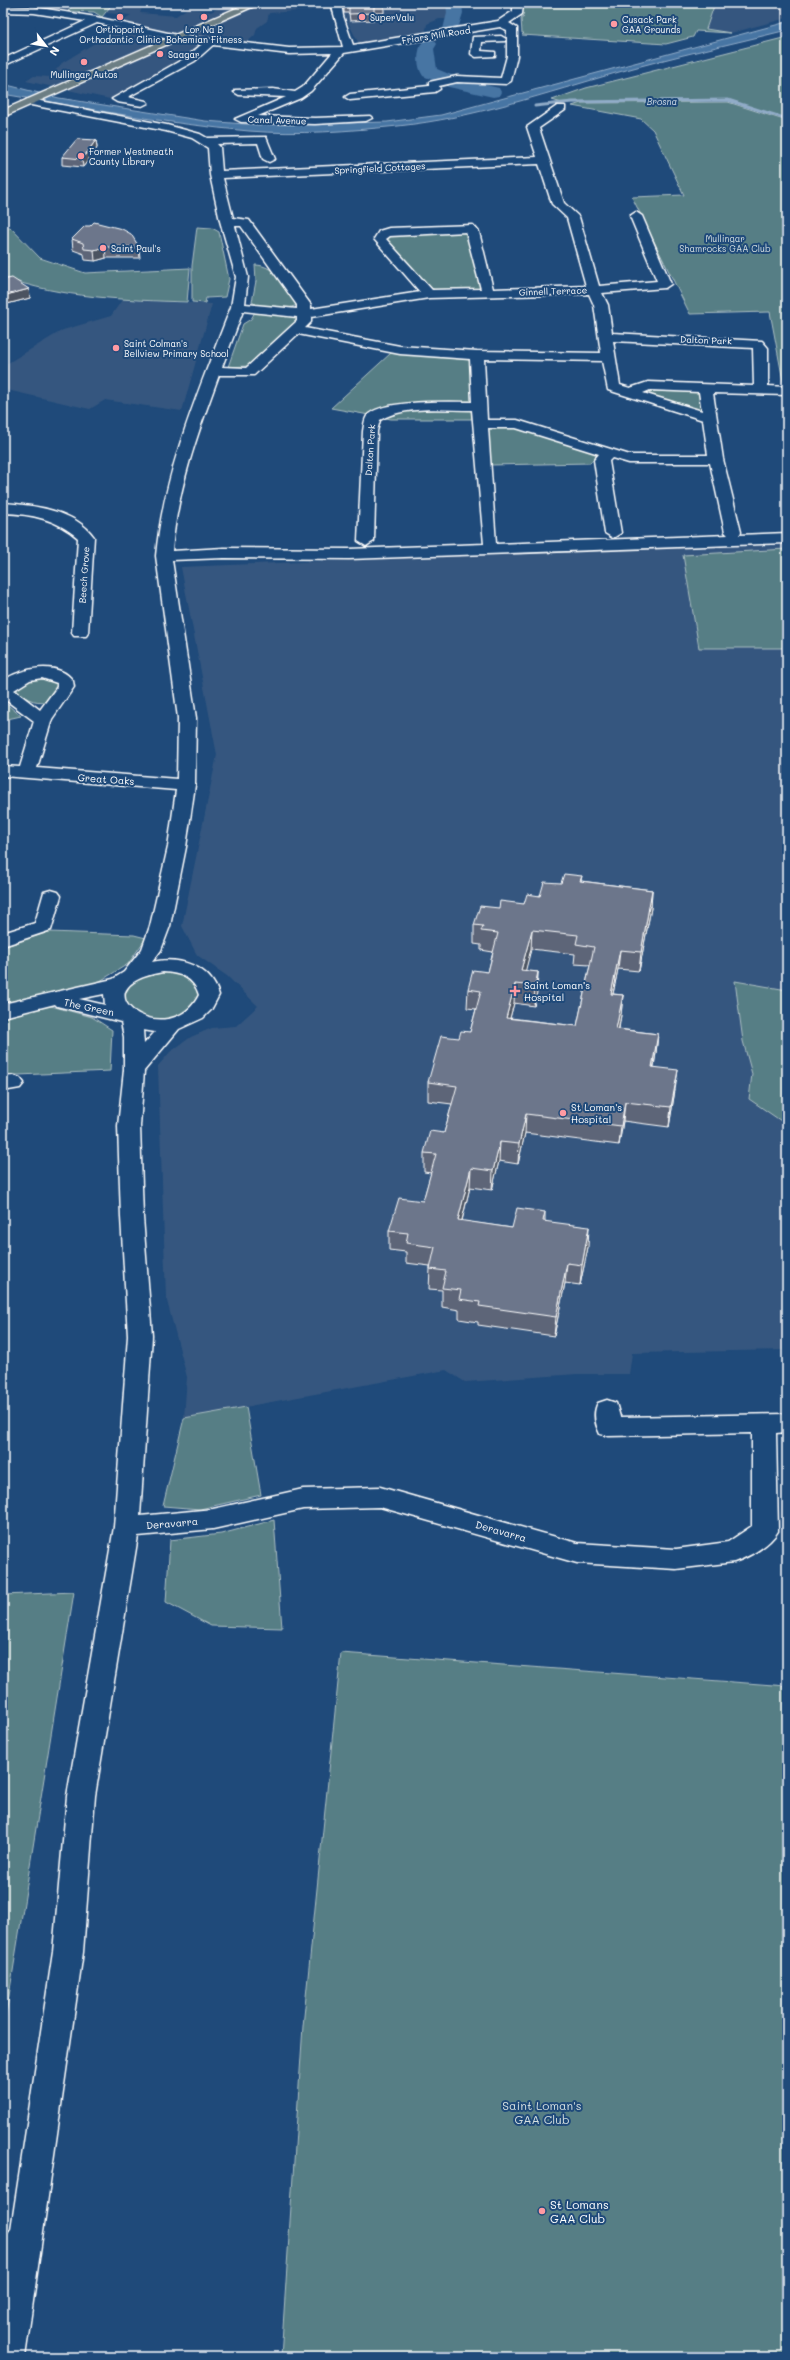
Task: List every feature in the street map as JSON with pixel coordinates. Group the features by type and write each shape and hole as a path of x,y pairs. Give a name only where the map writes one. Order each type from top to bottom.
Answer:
{"main road":[{"path":"3,114 256,3"}],"street":[{"path":"336,3 338,16 348,46 346,49"},
{"name":"Friars Mill Road","path":"3,9 34,10 96,20 177,38 289,50 346,49 454,33 501,24 518,12 518,3"},
{"path":"3,63 96,20"},
{"path":"422,77 426,82 438,83 457,79 506,80 512,56 512,28 501,24"},
{"path":"491,54 476,54 477,39 512,39"},
{"path":"142,103 117,99 191,59 210,42"},
{"name":"Canal Avenue","path":"346,49 307,89 297,96 241,118 315,121 366,118"},
{"path":"350,97 435,89 438,83"},
{"path":"239,92 281,92 297,96"},
{"path":"33,101 167,128 196,136 214,147 216,175 226,221 240,263 242,289 237,308 187,441 166,531 164,556 187,718 186,785 177,847 160,926 151,950 115,992 114,1000 117,1008 127,1017 153,1025 173,1023 186,1019 202,1009 209,995 205,982 196,974 184,968 171,954 160,926"},
{"path":"545,160 533,127 561,108"},
{"path":"206,141 262,139 269,159"},
{"name":"Springfield Cottages","path":"216,175 545,160"},
{"name":"Ginnell Terrace","path":"223,309 237,308 305,314 429,294 594,290 573,216 558,204 545,160"},
{"path":"636,216 665,284 594,290 601,305 607,337 613,387 698,415 711,417"},
{"path":"214,371 249,372 304,322 305,314 304,305 245,223 226,221"},
{"path":"429,294 380,239 383,234 396,231 470,228 473,232 488,293"},
{"path":"240,263 274,264"},
{"path":"296,330 400,350 477,355 609,357"},
{"name":"Dalton Park","path":"607,337 757,344 761,348 761,390"},
{"path":"209,344 209,350 220,355"},
{"path":"477,355 478,406 490,542"},
{"path":"630,393 648,386 787,391"},
{"path":"706,389 716,459 733,532"},
{"name":"Dalton Park","path":"366,541 370,431 373,418 382,414 424,405 478,406"},
{"path":"480,424 517,424 608,454 629,459 716,459"},
{"path":"608,454 601,460 613,533"},
{"name":"Beech Grove","path":"3,508 26,509 55,515 76,526 86,537 80,633"},
{"path":"164,556 224,553 356,554 787,538"},
{"path":"27,773 43,719"},
{"name":"Great Oaks","path":"3,771 186,785"},
{"path":"3,940 44,926 52,896"},
{"path":"126,978 152,967 184,968"},
{"name":"The Green","path":"3,1011 28,1002 54,999 126,978"},
{"name":"The Green","path":"54,999 127,1017"},
{"path":"3,2338 10,2299 12,2270 26,2231 68,1952 81,1796 127,1527 140,1336 132,1217 129,1126 134,1070 134,1037 127,1017"},
{"path":"134,1070 173,1023"},
{"name":"Deravarra","path":"127,1527 213,1519 304,1499 380,1497 577,1553 676,1559 734,1552 765,1531 775,1423 609,1426 607,1409"},
{"path":"8,2357 12,2270"}],"shaded area":[{"path":"3,3 75,3 68,11 3,7"},
{"path":"112,3 143,5 140,13 176,16 188,8 211,12 224,5 201,5 202,3 450,3 452,19 439,19 427,24 425,34 359,44 341,8 269,13 267,21 257,28 255,35 244,45 208,41 189,58 110,99 26,81 34,76 50,77 62,63 126,24 120,22 131,15 106,13"},
{"path":"715,3 787,3 787,18 731,33 706,29"},
{"path":"787,22 787,30 640,66 510,104 454,117 380,128 305,132 249,131 157,120 3,94 3,84 59,98 205,121 258,125 387,122 441,115"},
{"name":"Saint Colman's Bellview Primary School","path":"122,300 212,304 182,411 105,400 90,409 3,389 3,366 63,330 111,316"},
{"name":"Saint Loman's Hospital","path":"787,545 787,1350 632,1353 629,1374 577,1374 465,1382 446,1370 184,1418 187,1377 166,1297 158,1066 170,1052 191,1037 212,1028 236,1026 258,1006 227,976 197,955 182,926 217,755 181,567 494,554"}],"green space":[{"path":"75,3 113,3 102,17 94,12 68,11"},
{"name":"Cusack Park GAA Grounds","path":"523,3 715,3 706,29 731,33 696,31 693,37 666,44 522,35 524,33 522,33 521,19 524,17 521,17"},
{"path":"787,37 787,119 728,100 562,103 552,100 586,88"},
{"name":"Mullingar Shamrocks GAA Club","path":"728,102 787,121 787,385 784,386 770,312 690,314 632,197 684,195 653,130 641,119 572,106 581,103"},
{"path":"10,227 40,258 85,273 190,268 187,302 117,299 71,294 25,284 3,277 3,228"},
{"path":"197,227 212,228 219,232 229,279 225,297 206,298 205,303 192,302 192,266"},
{"path":"457,230 470,234 482,287 456,292 443,292 431,288 386,238 390,234"},
{"path":"255,265 263,266 275,273 285,285 297,305 289,308 257,307 257,305 252,302 256,281"},
{"path":"255,312 294,316 300,321 248,366 228,367 243,324 251,319"},
{"path":"391,353 471,360 472,419 391,419 331,408"},
{"path":"648,391 708,392 710,413 642,395"},
{"path":"487,427 516,427 597,454 590,463 491,465"},
{"path":"787,549 787,648 699,648 683,555"},
{"path":"40,678 60,683 52,700 42,702 33,701 17,691 18,687 26,681"},
{"path":"3,701 21,716 3,720"},
{"path":"49,932 134,935 146,938 128,964 95,984 36,1002 92,1017 112,1030 110,1071 18,1075 3,1074 3,947"},
{"path":"165,970 189,976 201,990 195,1007 177,1016 161,1020 146,1019 126,1012 122,988 129,980"},
{"path":"735,981 787,990 787,1125 749,1099 752,1074 743,1041"},
{"path":"246,1407 261,1495 200,1509 163,1506 184,1418"},
{"path":"274,1520 282,1628 211,1626 166,1602 170,1540 221,1534"},
{"path":"74,1592 3,2033 3,1595"},
{"name":"Saint Loman's GAA Club","path":"341,1653 787,1686 787,2357 281,2357 303,2026"}],"building":[{"path":"344,3 384,3 384,6 374,6 374,13 349,14 349,6 344,6"},
{"path":"77,139 96,140 82,159 62,157"},
{"path":"94,222 122,229 131,234 139,247 105,247 94,250 84,249 83,243 72,239 85,226 90,226"},
{"path":"12,278 29,289 6,295 3,293 3,280"},
{"name":"St Loman's Hospital","path":"564,874 582,876 580,881 652,890 641,952 620,950 611,994 623,995 616,1029 658,1034 652,1067 678,1070 671,1107 625,1102 621,1126 526,1114 519,1144 500,1142 493,1171 471,1168 458,1220 512,1228 517,1208 545,1212 543,1221 589,1227 582,1265 567,1263 556,1317 479,1306 480,1302 459,1299 461,1290 442,1288 446,1271 430,1269 435,1247 406,1243 408,1233 389,1231 399,1198 423,1201 436,1154 424,1153 430,1131 444,1133 457,1086 428,1082 441,1036 459,1038 461,1031 470,1032 481,991 468,989 473,970 488,972 498,933 481,931 483,926 474,925 480,906 499,908 500,901 524,904 527,894 540,896 544,882 561,883","holes":["532,930 578,935 576,944 594,947 577,1026 506,1018 515,984 535,986 538,972 521,970"]}],"waterway":[{"name":"Brosna","path":"451,29 455,13 454,3"},
{"name":"Brosna","path":"429,44 426,49 429,72 455,83 493,92"},
{"name":"Brosna","path":"535,106 572,102 728,100 787,119"}],"place":[{"name":"Orthopoint Orthodontic Clinic","path":"120,17"},
{"name":"Lor Na B Bohemian Fitness","path":"204,17"},
{"name":"SuperValu","path":"362,17"},
{"name":"Cusack Park GAA Grounds","path":"614,24"},
{"name":"Saagar","path":"160,54"},
{"name":"Mullingar Autos","path":"84,62"},
{"name":"Former Westmeath County Library","path":"81,156"},
{"name":"Saint Paul's","path":"103,248"},
{"name":"Saint Colman's Bellview Primary School","path":"116,348"},
{"name":"Saint Loman's Hospital","path":"515,991"},
{"name":"St Loman's Hospital","path":"563,1113"},
{"name":"St Lomans GAA Club","path":"542,2211"}]}
